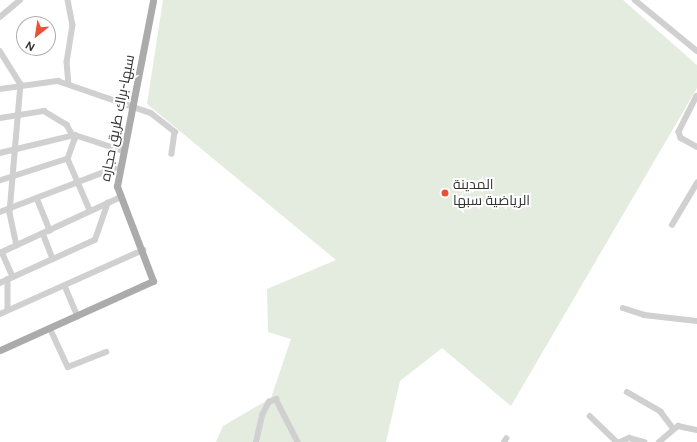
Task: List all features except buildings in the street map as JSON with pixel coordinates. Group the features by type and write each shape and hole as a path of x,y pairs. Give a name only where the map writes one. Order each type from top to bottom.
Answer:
{"main road":[{"name":"سبها-براك طريق حجاره","path":"0,350 150,285 154,277 119,198 120,166 134,109 153,0"}],"street":[{"path":"0,17 20,0"},
{"path":"68,0 73,25 67,62 69,84"},
{"path":"635,0 697,51"},
{"path":"0,51 21,84 16,149 16,176 11,227 17,245"},
{"path":"0,89 21,84 50,80 69,84 134,109 151,113 171,127 176,138 172,154"},
{"path":"697,96 679,132 681,138 697,148"},
{"path":"0,118 48,112 67,125 75,136"},
{"path":"75,136 68,159 90,210"},
{"path":"0,153 75,136 124,151"},
{"path":"0,181 68,159"},
{"path":"0,212 12,206 78,183 120,166"},
{"path":"672,225 697,183"},
{"path":"37,198 50,230"},
{"path":"8,310 10,278 1,253 90,210 119,198"},
{"path":"0,283 97,239 108,203"},
{"path":"43,233 53,259"},
{"path":"0,314 143,250"},
{"path":"65,286 78,316"},
{"path":"623,308 662,318 697,320"},
{"path":"50,328 68,367 106,352"},
{"path":"627,392 661,412 673,428"},
{"path":"256,442 262,415 269,402 276,399 298,442"},
{"path":"590,416 619,442 629,438 644,442"},
{"path":"659,442 673,428 685,426 697,430"}],"shaded area":[{"name":"المدينة الرياضية سبها","path":"163,0 623,0 697,65 697,88 511,406 442,348 400,381 386,442 216,442 223,426 271,398 291,339 268,332 267,289 336,260 147,104"}],"place":[{"name":"المدينة الرياضية سبها","path":"445,193"}]}
